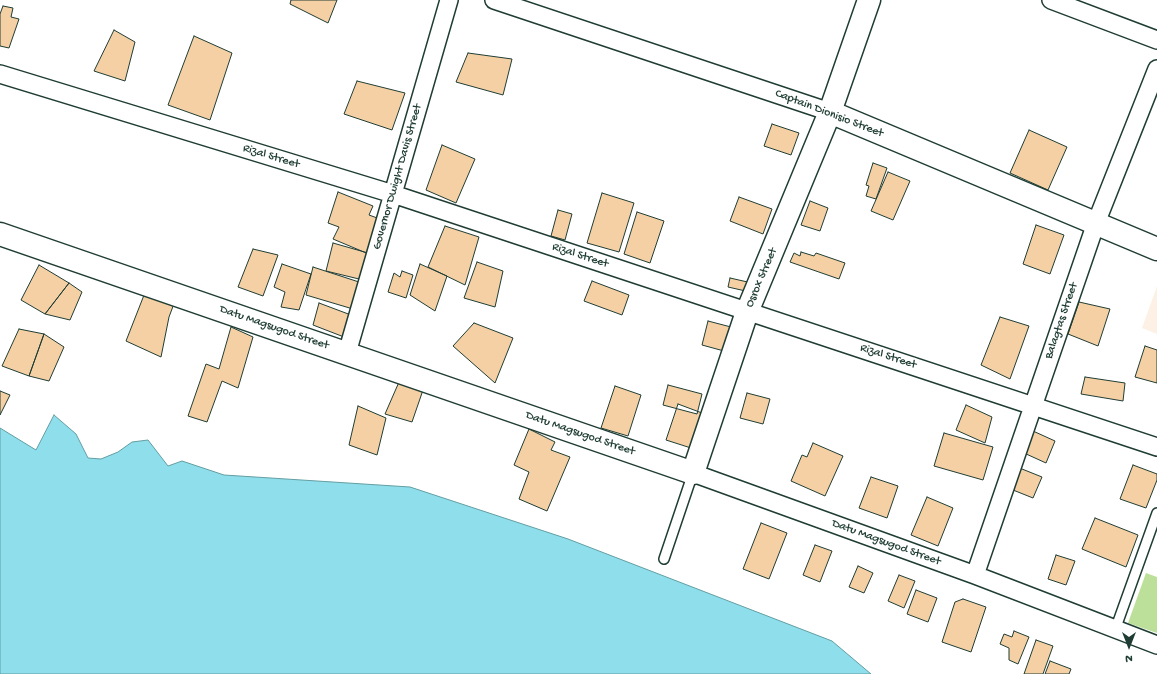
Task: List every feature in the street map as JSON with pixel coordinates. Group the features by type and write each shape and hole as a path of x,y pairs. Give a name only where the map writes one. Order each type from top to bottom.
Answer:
{"street":[{"name":"Governor Dwight Davis Street","path":"347,353 449,0"},
{"name":"Captain Dionisio Street","path":"494,0 830,112 1157,248"},
{"name":"Osrox Street","path":"693,473 747,312 830,112 869,0"},
{"path":"1051,0 1157,40"},
{"name":"Balagtas Street","path":"975,575 1096,223 1157,70"},
{"name":"Rizal Street","path":"0,74 393,194 1157,447"},
{"name":"Datu Magsugod Street","path":"0,234 693,473 975,575 1157,645"}],"lane":[{"name":"Osrox Street","path":"664,559 693,473"},
{"path":"1115,630 1157,513"}],"shaded area":[{"path":"1157,286 1157,334 1142,328"}],"green space":[{"path":"1146,573 1157,577 1157,633 1128,623"}],"water":[{"path":"54,415 76,434 88,458 101,459 118,452 132,442 148,440 168,466 182,461 224,475 410,487 568,539 832,641 871,674 0,674 0,428 36,450"}],"building":[{"path":"291,0 337,0 328,23 290,4"},
{"path":"3,6 13,8 11,17 19,19 9,48 0,46 0,14"},
{"path":"114,30 135,42 125,81 94,71"},
{"path":"194,36 232,53 210,120 168,105"},
{"path":"468,53 512,59 503,95 456,82"},
{"path":"357,81 405,93 392,130 344,114"},
{"path":"772,124 799,133 791,155 764,146"},
{"path":"1029,130 1067,147 1048,190 1010,173"},
{"path":"442,145 475,159 456,203 426,190"},
{"path":"873,163 887,168 876,199 866,196 869,186 866,185"},
{"path":"888,172 910,181 893,220 871,211"},
{"path":"338,192 373,206 369,215 380,219 371,255 333,239 339,227 328,223"},
{"path":"602,193 634,203 619,252 587,243"},
{"path":"739,197 772,209 763,234 730,221"},
{"path":"810,201 828,208 820,231 801,225"},
{"path":"558,210 572,214 565,240 551,236"},
{"path":"637,212 664,221 650,263 624,254"},
{"path":"1036,225 1064,235 1050,274 1023,264"},
{"path":"445,226 479,237 465,285 428,267"},
{"path":"333,243 368,253 359,279 326,271"},
{"path":"253,249 278,255 263,296 238,287"},
{"path":"801,252 814,256 816,253 845,263 839,279 790,262 794,253 800,256"},
{"path":"477,262 503,271 495,307 464,298"},
{"path":"282,264 311,274 299,310 281,307 285,292 274,287"},
{"path":"420,264 447,276 435,311 410,295"},
{"path":"39,265 69,283 45,314 21,300"},
{"path":"313,267 362,283 353,309 306,295"},
{"path":"402,271 413,275 406,298 388,292 394,273 400,277"},
{"path":"730,278 752,283 750,292 728,287"},
{"path":"592,281 629,295 622,315 584,301"},
{"path":"69,283 82,292 70,320 45,314"},
{"path":"146,290 175,301 169,317 161,357 126,341"},
{"path":"1079,302 1110,309 1098,346 1068,334"},
{"path":"319,303 351,315 344,337 313,325"},
{"path":"1000,317 1029,326 1010,379 981,365"},
{"path":"708,321 731,327 724,351 702,345"},
{"path":"474,323 513,338 495,383 453,346"},
{"path":"231,327 253,337 238,388 222,381 207,422 188,416 206,364 219,369"},
{"path":"19,329 44,334 29,376 2,366"},
{"path":"44,334 64,347 49,381 29,376"},
{"path":"1145,346 1157,350 1157,383 1135,377"},
{"path":"1085,377 1125,383 1123,401 1081,394"},
{"path":"399,382 423,390 412,422 385,414"},
{"path":"668,385 702,394 697,414 663,405"},
{"path":"615,386 641,395 628,436 601,428"},
{"path":"0,391 10,395 0,415"},
{"path":"747,393 770,399 763,424 740,418"},
{"path":"678,404 702,413 691,448 666,440"},
{"path":"966,405 992,417 985,443 956,430"},
{"path":"358,406 386,418 377,455 349,445"},
{"path":"529,429 555,442 551,450 570,457 547,511 519,499 529,472 514,465"},
{"path":"1033,431 1055,441 1046,463 1024,453"},
{"path":"944,433 993,447 983,480 934,466"},
{"path":"813,443 843,456 825,496 791,481 802,455 807,457"},
{"path":"1133,465 1157,474 1157,480 1146,508 1120,499"},
{"path":"1017,467 1042,477 1033,498 1008,488"},
{"path":"871,477 898,486 887,518 859,508"},
{"path":"927,497 953,508 938,546 911,535"},
{"path":"1095,518 1138,535 1126,567 1082,549"},
{"path":"761,523 787,533 769,579 743,569"},
{"path":"815,545 832,551 820,582 803,575"},
{"path":"1056,555 1075,561 1066,585 1048,579"},
{"path":"858,566 873,573 864,593 849,587"},
{"path":"899,575 915,581 904,608 888,601"},
{"path":"916,590 937,598 928,622 907,614"},
{"path":"963,599 986,607 971,652 942,642 955,602"},
{"path":"1014,631 1029,637 1018,664 1009,660 1009,648 1000,644 1004,634 1012,637"},
{"path":"1036,640 1053,646 1043,674 1024,674"},
{"path":"1050,661 1071,669 1069,674 1045,674"}]}
